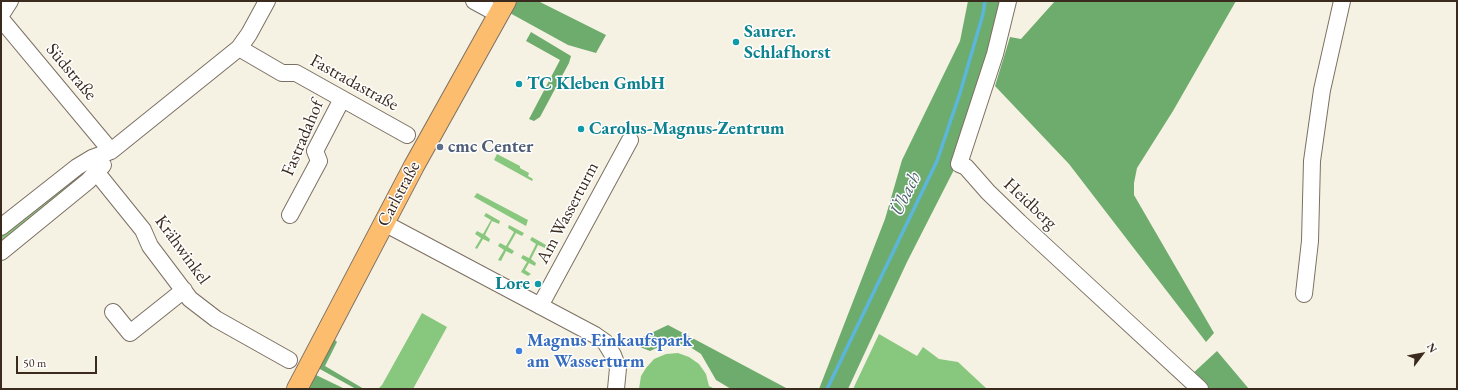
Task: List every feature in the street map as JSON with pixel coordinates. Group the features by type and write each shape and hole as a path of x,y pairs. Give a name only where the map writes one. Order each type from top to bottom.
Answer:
{"main road":[{"name":"Carlstraße","path":"297,389 384,223 502,7"}],"street":[{"path":"1,15 10,1"},
{"path":"1,227 77,166 92,158 111,151 239,48 249,34 267,1"},
{"path":"474,1 502,7"},
{"name":"Heidberg","path":"1008,1 1006,15 991,69 959,164 966,167 1014,217 1200,389"},
{"path":"1304,294 1310,241 1312,161 1322,90 1342,1"},
{"name":"Südstraße","path":"1,19 111,151"},
{"name":"Fastradastraße","path":"239,48 282,73 296,73 407,135"},
{"name":"Fastradahof","path":"290,215 319,161 315,152 342,99"},
{"name":"Am Wasserturm","path":"540,306 630,140"},
{"path":"1,252 97,173 111,151"},
{"name":"Krähwinkel","path":"97,173 143,230 150,246 190,298 216,319 289,360"},
{"path":"384,223 605,342 613,355 618,368 616,389"},
{"path":"113,312 130,333 184,290"}],"green space":[{"path":"513,1 538,1 606,35 596,53 568,45 508,12"},
{"path":"968,1 1004,1 960,158 907,262 848,389 819,389 885,219 902,160 960,41"},
{"path":"1055,1 1236,1 1173,111 1137,168 1134,183 1134,195 1214,333 1206,342 1069,164 995,86 1010,37 1021,39"},
{"path":"531,32 571,56 569,63 540,117 534,121 529,119 560,60 526,41"},
{"path":"497,154 520,166 520,168 529,173 528,176 533,179 532,181 494,160"},
{"path":"77,171 83,179 1,247 1,231"},
{"path":"477,193 528,220 526,226 474,197"},
{"path":"486,213 500,221 499,224 492,221 485,235 490,239 489,242 483,239 477,249 475,248 481,238 475,234 477,231 483,234 491,220 484,216"},
{"path":"509,225 524,233 522,236 516,233 508,247 514,251 512,254 506,251 501,261 498,260 504,250 498,246 500,243 506,246 514,232 508,228"},
{"path":"532,237 546,245 545,248 538,245 531,259 536,263 535,266 529,263 525,270 531,274 528,276 521,272 527,262 521,258 523,255 529,258 536,244 530,240"},
{"path":"422,313 447,327 413,389 378,389 382,385"},
{"path":"668,325 788,389 731,389 716,380 701,354 687,345 666,344 650,351 630,343"},
{"path":"879,334 917,356 923,347 939,359 958,362 987,389 853,389"},
{"path":"333,338 337,342 325,366 364,389 356,389 318,368"},
{"path":"1217,351 1249,389 1205,389 1191,375"},
{"path":"678,353 689,357 699,364 706,374 709,386 715,389 639,389 641,376 654,359 666,354"},
{"path":"316,375 345,389 309,389"}],"waterway":[{"name":"Übach","path":"827,389 937,161 960,93 983,14 985,1"}],"place":[{"name":"Saurer. Schlafhorst","path":"736,42"},
{"name":"TC Kleben GmbH","path":"519,84"},
{"name":"Carolus-Magnus-Zentrum","path":"581,129"},
{"name":"cmc Center","path":"440,147"},
{"name":"Lore","path":"538,284"},
{"name":"Magnus Einkaufspark am Wasserturm","path":"519,351"}]}
